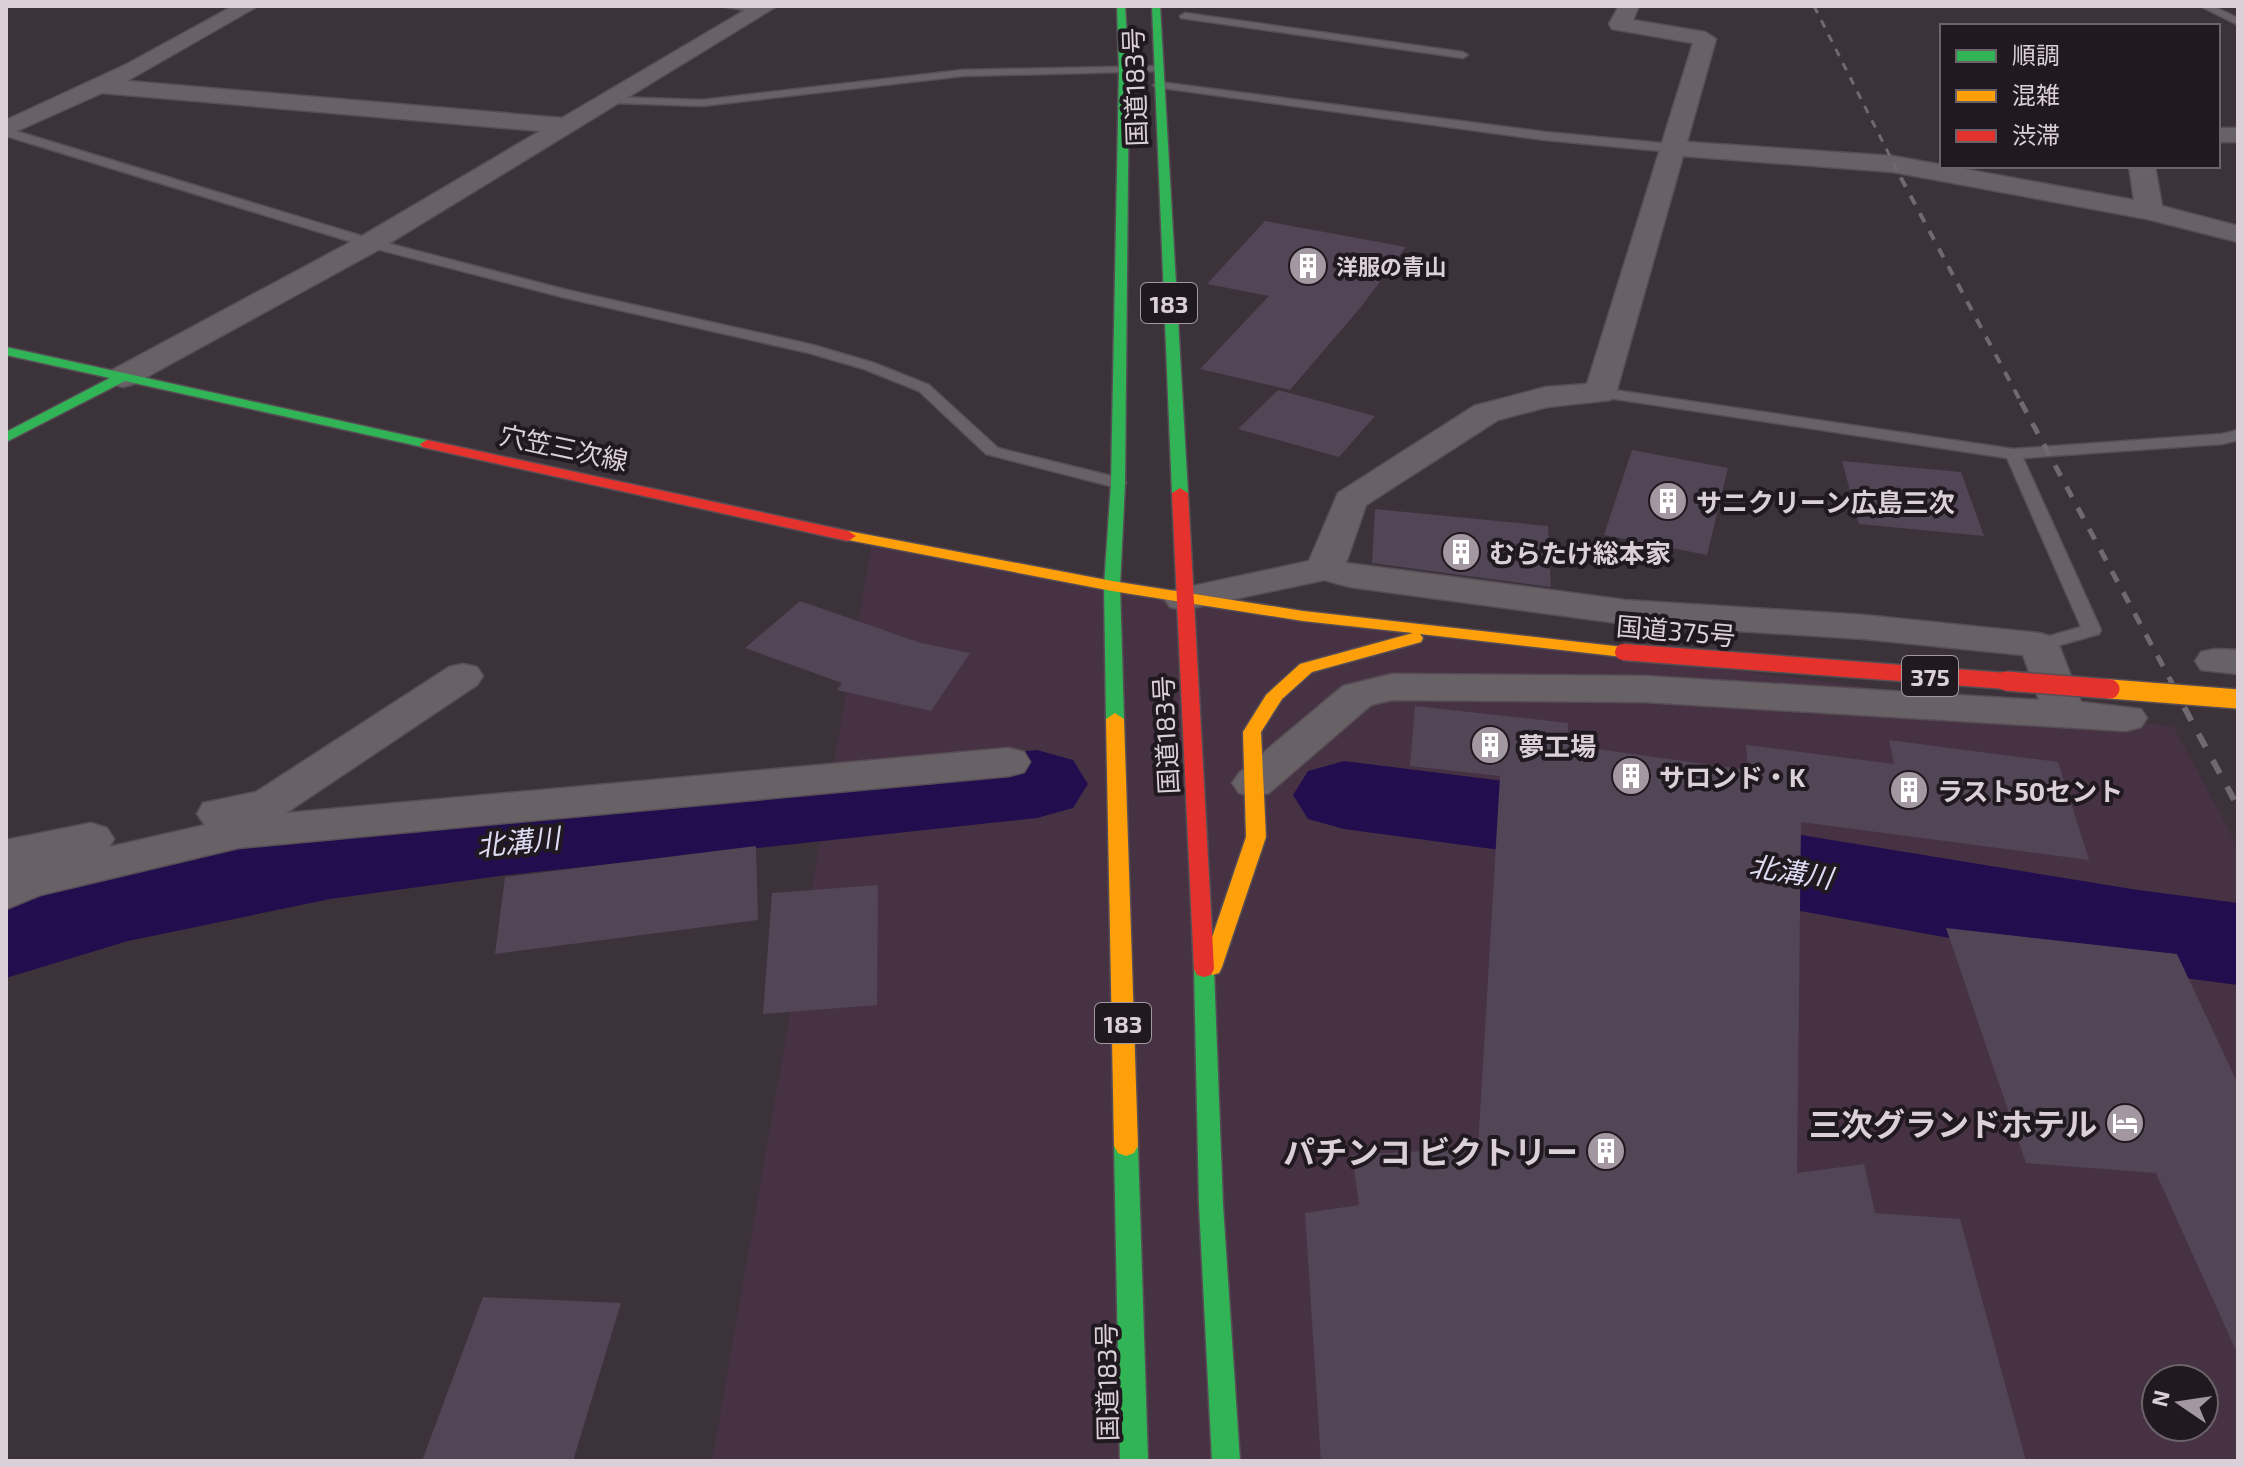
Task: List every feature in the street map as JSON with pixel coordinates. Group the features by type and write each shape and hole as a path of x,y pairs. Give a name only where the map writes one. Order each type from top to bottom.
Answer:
{"main road":[{"name":"国道183号","path":"1121,6 1124,69 1118,483 1112,586 1134,1461"},
{"name":"国道183号","path":"1156,12 1183,599 1205,988 1211,1205 1226,1461"},
{"name":"穴笠三次線","path":"6,351 832,533 1112,586"},
{"path":"6,438 123,377"},
{"name":"国道375号","path":"1112,586 1183,599 1433,633 1623,652 2238,699"},
{"path":"1205,988 1256,837 1252,732 1275,695 1306,668 1433,633"}],"street":[{"path":"6,130 102,86 248,6"},
{"path":"1325,569 1350,500 1486,413 1546,397 1600,393 1705,39 1620,24 1629,6"},
{"path":"123,377 370,243 763,8"},
{"path":"102,86 566,126"},
{"path":"1672,148 1804,160 1893,164 2149,211 2238,234"},
{"path":"2142,168 2149,211"},
{"path":"1183,599 1325,569 1350,576 1625,612 1720,621 1864,627 2039,645 2064,712"},
{"path":"6,856 269,804 463,676"},
{"path":"1254,783 1357,695 1392,687 1645,689 2126,718"},
{"path":"6,892 27,882 238,833 1009,762"}],"lane":[{"path":"726,6 763,8"},
{"path":"2205,6 2238,22"},
{"path":"1156,12 1188,11 1463,55"},
{"path":"613,100 702,103 963,73 1124,69 1158,77 1545,136 1672,148"},
{"path":"6,130 370,243 566,294 813,349 869,366 924,388 992,451 1118,483"},
{"path":"1600,393 2013,454 2222,439 2238,435"},
{"path":"2013,454 2092,630 2039,645"}],"shaded area":[{"path":"872,544 1303,614 2174,727 2238,848 2238,1461 712,1461"}],"building":[{"path":"1265,221 1406,247 1361,307 1290,390 1200,369 1269,296 1207,284"},
{"path":"1278,390 1375,416 1339,457 1238,429"},
{"name":"サニクリーン広島三次","path":"1632,450 1728,468 1707,555 1604,535"},
{"path":"1842,461 1961,472 1984,536 1859,524"},
{"name":"むらたけ総本家","path":"1375,509 1548,526 1551,587 1372,563"},
{"path":"800,601 921,643 970,653 931,711 837,690 842,683 745,648"},
{"name":"パチンコ ビクトリー","path":"1415,706 1568,723 1568,745 1748,770 1746,745 1894,764 1889,740 2058,762 2089,860 1801,822 1797,1173 1864,1164 1875,1213 1960,1219 2026,1461 1321,1461 1305,1213 1359,1205 1352,1155 1478,1148 1500,776 1410,766"},
{"path":"756,846 758,920 495,954 505,877"},
{"path":"878,885 877,1005 763,1014 772,893"},
{"name":"三次グランドホテル","path":"1946,928 2177,954 2238,1084 2238,1355 2156,1173 2026,1163"},
{"path":"483,1297 621,1303 573,1461 422,1461"}],"waterway":[{"name":"北溝川","path":"6,937 34,926 128,902 330,862 507,839 1037,784"},
{"name":"北溝川","path":"1344,795 1545,821 1690,854 2138,931 2238,944"}],"railway":[{"path":"1814,6 1902,180"},
{"path":"1901,178 2022,404"},
{"path":"2021,402 2172,683"},
{"path":"2170,681 2238,807"}],"traffic: fast":[{"path":"1115,719 1112,586 1118,483 1124,69 1121,6"},
{"path":"1156,6 1180,493"},
{"path":"6,351 427,444"},
{"path":"6,438 123,377"},
{"path":"1204,969 1211,1205 1226,1461"},
{"path":"1126,1146 1134,1461"}],"traffic: slow":[{"path":"848,536 1112,586"},
{"path":"1112,586 1303,616 1623,652"},
{"path":"1212,967 1256,837 1252,732 1275,695 1306,668 1415,638"},
{"path":"2110,689 2238,699"},
{"path":"1115,719 1126,1146"}],"traffic: jam":[{"path":"427,444 848,536"},
{"path":"1180,493 1204,969"},
{"path":"1623,652 2110,689"}],"place":[{"name":"洋服の青山","path":"1308,266"},
{"name":"サニクリーン広島三次","path":"1668,501"},
{"name":"むらたけ総本家","path":"1461,552"},
{"name":"夢工場","path":"1490,745"},
{"name":"サロンド・K","path":"1631,776"},
{"name":"ラスト50セント","path":"1909,790"},
{"name":"三次グランドホテル","path":"2125,1123"},
{"name":"パチンコ ビクトリー","path":"1606,1151"}]}
